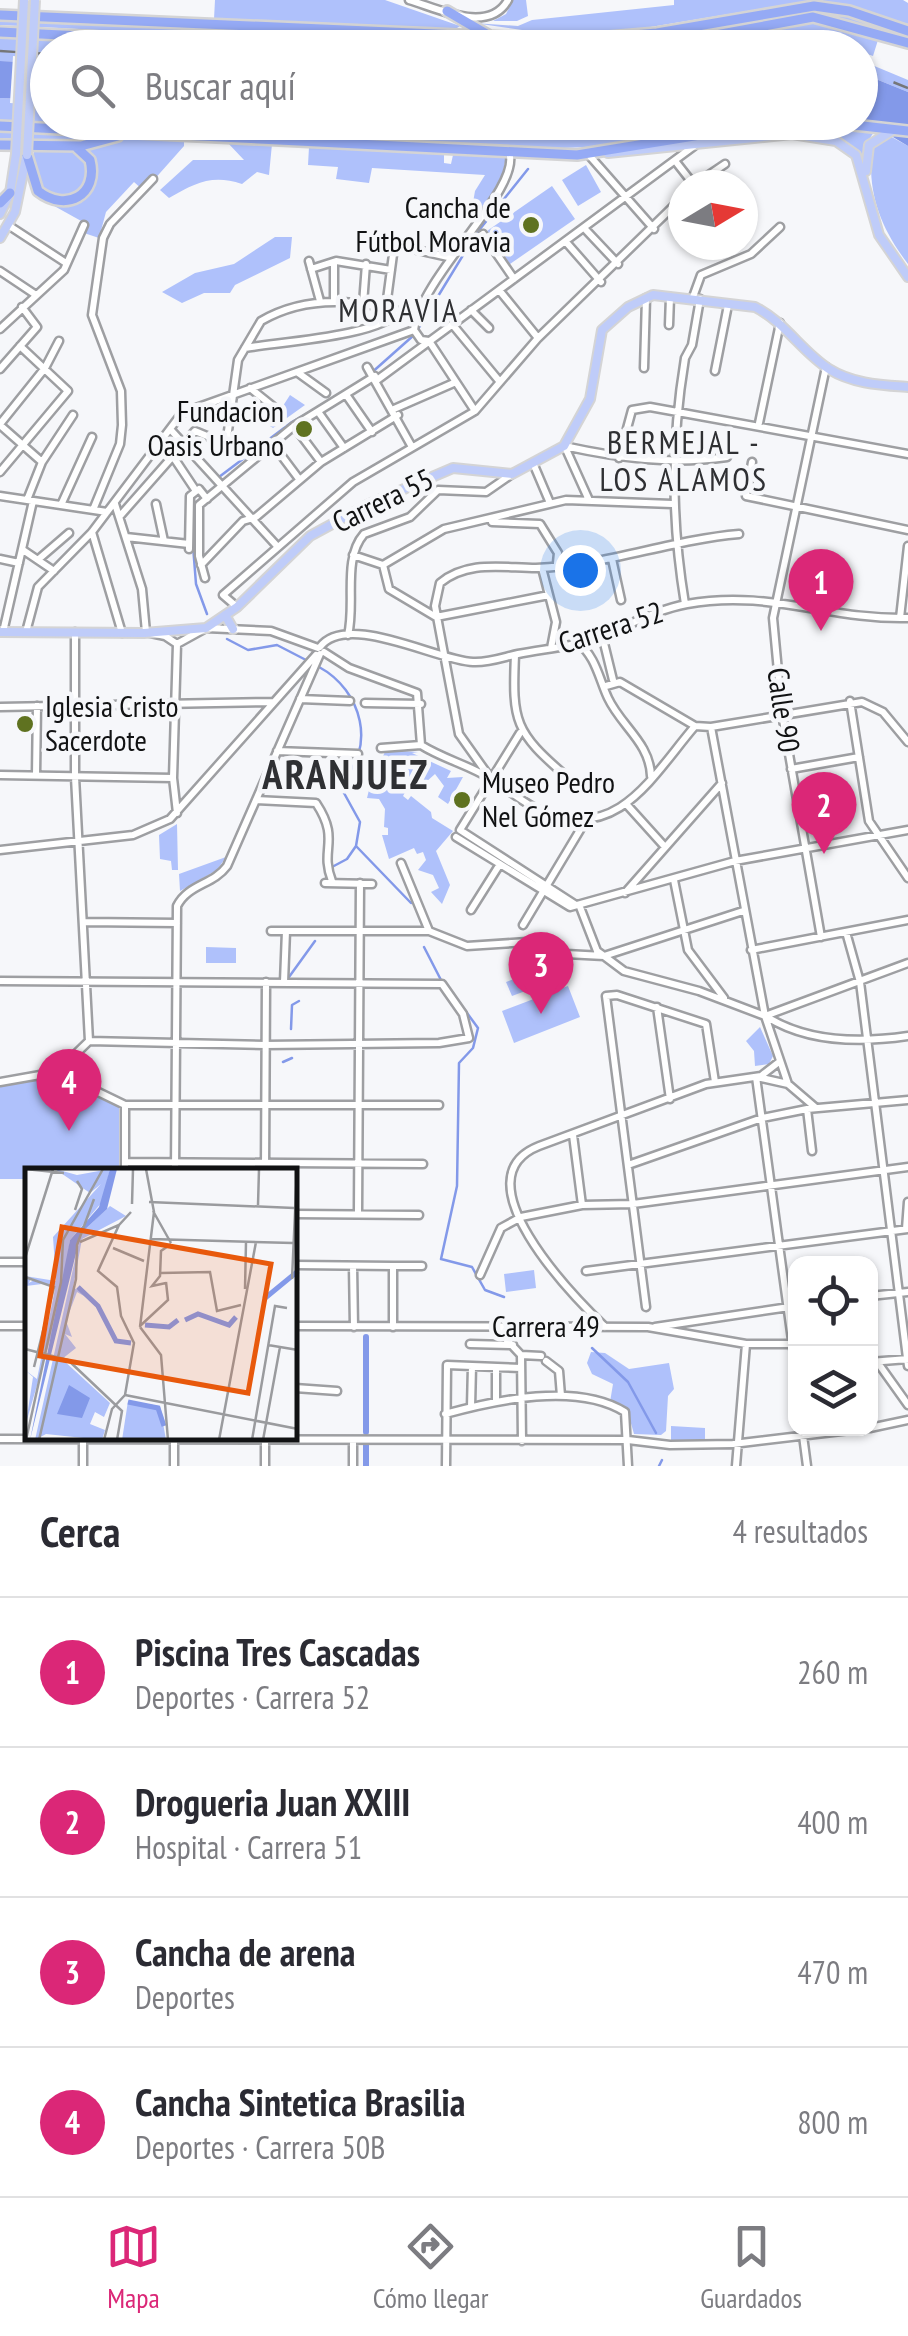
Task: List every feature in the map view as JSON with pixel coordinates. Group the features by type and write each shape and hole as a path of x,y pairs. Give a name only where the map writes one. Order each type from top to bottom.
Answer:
{"highway":[{"path":"670,30 814,6 849,11 908,31"},
{"path":"447,11 481,30"},
{"path":"0,15 323,30"},
{"path":"746,30 814,18 857,30"},
{"path":"0,32 30,33"},
{"path":"878,36 908,44"},
{"path":"0,126 30,128"},
{"path":"878,128 908,131"},
{"path":"0,144 75,146 100,140"},
{"path":"253,140 588,154 672,140"},
{"path":"21,154 38,191 56,201 69,201 85,193 92,180 90,160 75,146"},
{"path":"0,204 10,193"}],"main road":[{"path":"0,214 21,154 24,0"},
{"path":"32,30 35,0"},
{"path":"0,238 8,225 21,154 30,55"},
{"path":"878,139 892,130"},
{"path":"588,154 768,140"},
{"path":"827,140 850,149 864,171 880,238 908,277"},
{"path":"864,171 869,145 877,140"},
{"path":"512,474 564,446 590,399 602,330 616,314 646,297 696,298 755,307 780,324 826,367 859,382 908,387"},
{"name":"Carrera 55","path":"206,628 237,607 310,536 369,504 453,468 512,474"},
{"path":"224,615 233,629"},
{"path":"2,632 122,633 206,628"}],"street":[{"path":"409,0 471,18 496,14 508,0"},
{"path":"126,538 189,547 189,498 216,482 232,478 294,426 347,396 372,373 429,342 694,146"},
{"path":"416,333 416,316 448,258 490,208 512,170 509,152"},
{"path":"588,154 654,229"},
{"path":"676,162 682,170"},
{"path":"716,170 725,164"},
{"path":"93,510 120,444 122,425 121,391 92,314 104,238 110,224 152,178"},
{"path":"237,607 223,594 352,482 474,411 538,338 668,214"},
{"path":"8,225 66,263"},
{"path":"2,324 66,263 84,226"},
{"path":"685,604 675,543 671,462 701,275 751,254 780,226"},
{"path":"584,229 618,264"},
{"path":"483,234 514,279"},
{"path":"374,240 448,258"},
{"path":"566,242 600,282"},
{"path":"386,307 394,247"},
{"path":"320,301 310,265 334,262 392,270"},
{"path":"334,262 334,300"},
{"path":"362,304 366,264"},
{"path":"0,271 36,295"},
{"path":"499,290 538,338"},
{"path":"669,325 670,296"},
{"path":"644,368 646,297"},
{"path":"120,516 198,430 224,441 243,348 261,321 334,300 386,307 416,316"},
{"path":"715,372 728,305"},
{"path":"0,369 36,327 22,306"},
{"path":"471,310 489,328"},
{"path":"243,348 370,329 392,322 400,311"},
{"path":"452,324 500,382"},
{"path":"759,423 780,324"},
{"path":"416,333 429,342 474,411"},
{"path":"26,632 37,589 92,532 186,410 416,333"},
{"path":"42,462 0,424 45,368 59,341"},
{"path":"0,472 68,391 20,346"},
{"name":"Calle 90","path":"820,937 773,639 776,600 826,367"},
{"path":"297,372 326,393"},
{"path":"372,373 412,448"},
{"path":"200,566 250,518 321,462 372,432 396,412 456,382"},
{"path":"249,388 280,412"},
{"path":"347,396 372,432"},
{"path":"619,458 632,410 677,410 759,423 908,454"},
{"path":"318,412 344,448"},
{"path":"2,632 42,462 74,416"},
{"path":"294,426 321,462"},
{"path":"170,428 276,546"},
{"path":"61,506 92,437"},
{"path":"272,443 299,479"},
{"path":"564,446 619,458 671,462 727,457"},
{"path":"564,446 588,498"},
{"path":"172,455 201,493 198,510 204,578"},
{"path":"752,462 746,496 908,530"},
{"path":"532,463 550,503"},
{"path":"175,1166 176,923 182,897 220,875 320,651 326,640 348,635 353,614 353,556 364,534 410,517 438,490 486,492 512,474"},
{"path":"0,496 107,512"},
{"path":"353,556 384,565 444,529 486,522 550,503 588,498 672,504"},
{"path":"114,504 142,590 146,632 177,644"},
{"path":"156,504 164,541"},
{"path":"486,522 540,524 558,553 557,563"},
{"path":"92,532 122,633"},
{"path":"40,558 69,533"},
{"path":"491,778 459,734 436,617 437,589 466,568 542,568 557,563 572,566 675,543 740,534"},
{"path":"904,618 908,546"},
{"path":"23,550 54,571"},
{"path":"0,559 19,563"},
{"path":"612,559 621,600"},
{"path":"384,565 389,589 436,617 549,595"},
{"path":"542,568 556,622 551,648"},
{"name":"Carrera 52","path":"348,635 405,642 445,658 475,662 577,642 685,604 747,597 853,616 904,618"},
{"path":"177,644 206,628 272,631 349,668 412,690 421,704 417,729 421,744"},
{"path":"75,632 75,777 89,1041"},
{"path":"602,635 613,680 695,726 712,728 850,700 883,712 908,742"},
{"path":"577,642 590,654 606,686 608,700 648,754 651,777"},
{"path":"177,644 173,778 177,814"},
{"path":"0,850 146,832 177,814 320,651"},
{"path":"515,655 513,700 520,733 566,776"},
{"path":"606,686 613,680"},
{"path":"300,699 350,701"},
{"path":"850,700 869,820 908,878"},
{"path":"0,706 273,702"},
{"path":"365,703 421,704"},
{"path":"36,776 37,706"},
{"path":"381,748 421,744 491,778 538,810 586,820 628,806 695,726"},
{"path":"712,728 743,912 766,1016 788,1084 816,1108"},
{"path":"520,733 461,827 546,888"},
{"path":"277,751 355,753"},
{"path":"791,769 859,757"},
{"path":"0,775 173,778"},
{"path":"624,894 722,783"},
{"path":"256,800 316,802 331,832 328,882 372,884"},
{"path":"628,806 665,848"},
{"path":"523,925 586,820"},
{"path":"578,906 735,861 908,830"},
{"path":"456,837 578,906 597,951 624,972 725,1000 806,1033 867,1042 908,1036"},
{"path":"401,863 429,932"},
{"path":"472,910 500,864"},
{"path":"674,880 693,958 725,1000"},
{"path":"358,1212 360,883"},
{"path":"271,930 429,932 467,946 528,942 566,954 604,956 743,912"},
{"path":"751,950 908,920"},
{"path":"85,922 176,923"},
{"path":"284,982 286,931"},
{"path":"846,932 860,982 891,1231 904,1292 908,1361 878,1363"},
{"path":"766,1016 908,964"},
{"path":"0,980 442,984 454,997 469,1038 265,1045 89,1041 57,1072 0,1082"},
{"path":"265,1167 266,982"},
{"path":"646,1307 606,996 657,1007 708,1027 715,1082"},
{"path":"657,1007 670,1099"},
{"path":"756,1077 779,1062"},
{"path":"57,1072 125,1105 439,1106"},
{"path":"756,1077 788,1290"},
{"path":"605,1327 549,1265 512,1202 509,1178 529,1150 715,1082 756,1077 788,1084"},
{"path":"628,1164 762,1118 807,1109 908,1100"},
{"path":"125,1105 125,1166 423,1164"},
{"path":"807,1109 812,1150"},
{"path":"574,1136 582,1205"},
{"path":"480,1275 501,1228 520,1218 582,1205 633,1204 908,1167"},
{"path":"586,1271 907,1229 908,1202"},
{"path":"298,1214 419,1215"},
{"path":"298,1264 422,1266"},
{"path":"353,1266 354,1327"},
{"path":"393,1266 393,1327"},
{"path":"878,1295 904,1292"},
{"path":"648,1327 788,1307"},
{"path":"586,1327 587,1310"},
{"path":"697,1337 694,1328 700,1320"},
{"name":"Carrera 49","path":"298,1326 648,1327 746,1344 788,1344"},
{"path":"501,1327 504,1337 521,1356 522,1441"},
{"path":"470,1344 514,1345"},
{"path":"736,1466 746,1344"},
{"path":"521,1356 544,1358 559,1371 561,1396"},
{"path":"446,1466 448,1365 521,1368"},
{"path":"471,1407 472,1366"},
{"path":"496,1368 496,1400"},
{"path":"878,1368 908,1406"},
{"path":"298,1388 337,1391"},
{"path":"445,1414 496,1400 561,1396 597,1400 625,1412 628,1466"},
{"path":"878,1426 908,1420"},
{"path":"298,1439 628,1440 670,1445 738,1443 788,1435"},
{"path":"803,1436 807,1466"},
{"path":"353,1440 353,1466"}],"shaded area":[{"path":"215,0 385,0 460,26 454,30 214,19"},
{"path":"513,0 526,0 528,16 517,21 493,21 506,14"},
{"path":"674,0 814,0 632,30 522,30 474,23 518,26 532,20 674,5"},
{"path":"820,0 903,0 908,3 908,24"},
{"path":"806,10 850,16 908,34 908,40 838,18 807,14 720,30 687,30"},
{"path":"0,20 224,30 99,30 0,25"},
{"path":"806,21 848,30 759,30"},
{"path":"0,37 30,38 30,62 0,61"},
{"path":"0,61 30,62 30,99 0,98"},
{"path":"878,68 908,80 908,92 878,80"},
{"path":"878,80 908,92 908,146 878,128"},
{"path":"0,98 30,99 30,124 0,122"},
{"path":"0,130 30,132 30,140 0,138"},
{"path":"888,135 908,146 908,264 883,223 874,194 872,146"},
{"path":"113,140 184,140 184,146 144,191 134,182 106,212 99,238 78,231 83,222 47,202 63,205 87,195 94,179 87,150"},
{"path":"360,140 632,140 540,149"},
{"path":"842,140 869,140 863,163 856,152"},
{"path":"227,142 272,144 269,175 257,172 242,184 204,182 169,198 160,190 193,160 244,160"},
{"path":"309,147 444,154 444,163 451,164 453,155 506,157 500,186 475,220 471,214 475,191 485,175 372,168 369,183 336,179 338,167 308,165"},
{"path":"34,148 75,149 90,164 85,189 60,196 44,190 36,174"},
{"path":"586,165 601,192 578,206 562,180"},
{"name":"Cancha de Fútbol Moravia","path":"552,186 575,219 510,264 487,231"},
{"path":"275,237 292,237 290,258 235,285 230,293 204,293 182,303 162,292 195,273 234,264"},
{"path":"290,395 305,405 273,428 270,426"},
{"path":"386,750 418,752 412,753 451,771 447,778 463,777 448,804 438,797 444,786 435,774 426,782 411,782 403,796 408,800 411,796 431,812 432,818 453,831 436,851 450,885 442,904 431,892 439,888 433,875 418,870 426,860 423,852 417,854 414,848 389,859 382,835 388,835 388,828 384,827 385,809 379,799 367,798 373,774 386,770 388,760 382,758"},
{"path":"177,824 178,870 172,870 171,861 160,859 159,835"},
{"path":"226,857 217,870 180,891 179,874"},
{"path":"206,947 236,948 236,963 206,963"},
{"path":"530,973 536,987 512,996 506,982"},
{"path":"568,986 580,1017 514,1043 502,1011"},
{"path":"760,1027 773,1056 769,1064 755,1066 754,1051 746,1041"},
{"path":"42,1075 119,1104 119,1168 25,1168 25,1179 0,1179 0,1086"},
{"path":"534,1270 536,1288 506,1292 504,1274"},
{"path":"591,1352 605,1353 629,1369 669,1363 674,1389 668,1396 666,1431 661,1435 634,1434 627,1409 610,1402 613,1384 592,1374 587,1363"},
{"path":"671,1426 705,1428 705,1442 671,1441"}],"pier":[{"path":"13,56 30,57 30,105 10,103"}],"waterway":[{"path":"418,329 476,234 528,169"},
{"path":"360,383 414,335"},
{"path":"219,477 292,422 332,399"},
{"path":"192,533 196,584 207,614"},
{"path":"227,639 248,650 277,645 306,660"},
{"path":"319,667 346,690 360,721 358,754 339,784 360,822 356,846 411,903"},
{"path":"332,867 347,859 356,846"},
{"path":"289,977 315,941"},
{"path":"424,947 442,982"},
{"path":"448,987 478,1028 473,1048 459,1063 457,1186 441,1259 472,1267 485,1290 504,1297"},
{"path":"291,1029 292,1005 299,1001"},
{"path":"283,1062 292,1058"},
{"path":"366,1337 366,1432"},
{"path":"592,1348 628,1382 656,1433"},
{"path":"366,1442 366,1466"},
{"path":"659,1466 662,1460"}],"railway":[{"path":"0,51 30,53"},
{"path":"878,76 908,88"}],"place":[{"name":"Cancha de Fútbol Moravia","path":"531,225"},
{"name":"Fundacion Oasis Urbano","path":"304,429"},
{"name":"Piscina Tres Cascadas","path":"821,631"},
{"name":"Iglesia Cristo Sacerdote","path":"25,724"},
{"name":"Museo Pedro Nel Gómez","path":"462,800"},
{"name":"Drogueria Juan XXIII","path":"824,854"},
{"name":"Cancha de arena","path":"541,1014"},
{"name":"Cancha Sintetica Brasilia","path":"69,1131"}],"district":[{"name":"MORAVIA","path":"399,311"},
{"name":"BERMEJAL - LOS ALAMOS","path":"684,462"},
{"name":"ARANJUEZ","path":"346,775"}]}
